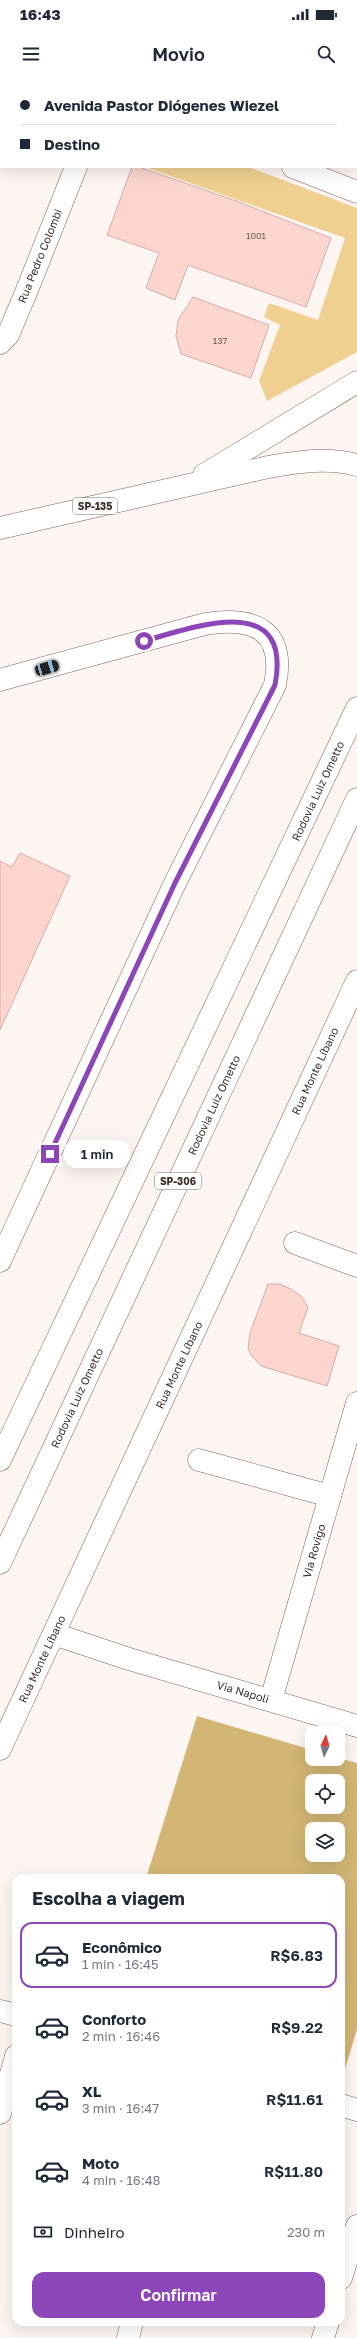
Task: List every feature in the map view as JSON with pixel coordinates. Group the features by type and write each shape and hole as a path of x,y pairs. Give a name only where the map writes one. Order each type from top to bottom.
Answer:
{"street":[{"name":"Rua Pedro Colombi","path":"0,343 8,335 76,168"},
{"path":"296,168 357,192"},
{"name":"SP-135","path":"191,483 357,382"},
{"name":"SP-135","path":"0,528 191,483 300,462 328,460 357,465"},
{"path":"0,680 205,624 223,621 241,621 254,625 265,632 273,642 278,655 275,685 175,883 8,1221 0,1261"},
{"name":"Rodovia Luiz Ometto","path":"0,1460 357,708"},
{"name":"Rodovia Luiz Ometto","path":"0,1563 357,798"},
{"name":"Rua Monte Líbano","path":"0,1749 357,981"},
{"path":"295,1243 357,1266"},
{"name":"Via Rovigo","path":"271,1700 357,1403"},
{"path":"200,1460 330,1496"},
{"name":"Via Napoli","path":"54,1634 129,1659 357,1726"},
{"path":"0,2011 12,2014"},
{"path":"0,2113 12,2070"},
{"path":"345,2106 357,2110"},
{"path":"345,2265 357,2226"},
{"path":"128,2338 131,2326"},
{"path":"323,2338 327,2326"}],"shaded area":[{"path":"148,168 252,168 357,208 357,352 267,401 259,381 280,325 264,317 269,303 318,320 345,238"},
{"path":"197,1716 305,1748 305,1766 345,1766 345,1760 357,1763 357,2029 345,2070 345,1874 147,1874"}],"building":[{"path":"132,168 142,168 236,201 331,238 306,307 188,265 175,300 146,288 159,253 107,235"},
{"path":"193,297 269,325 251,378 181,354 176,336 178,320"},
{"path":"20,853 70,876 0,1030 0,861 12,867"},
{"path":"268,1284 279,1284 291,1289 301,1296 308,1307 299,1333 339,1346 327,1386 261,1366 251,1355 248,1348 250,1333"}],"route":[{"path":"50,1154 175,883 275,685 278,670 278,655 273,642 265,632 254,625 241,621 223,621 205,624 144,641"}]}
